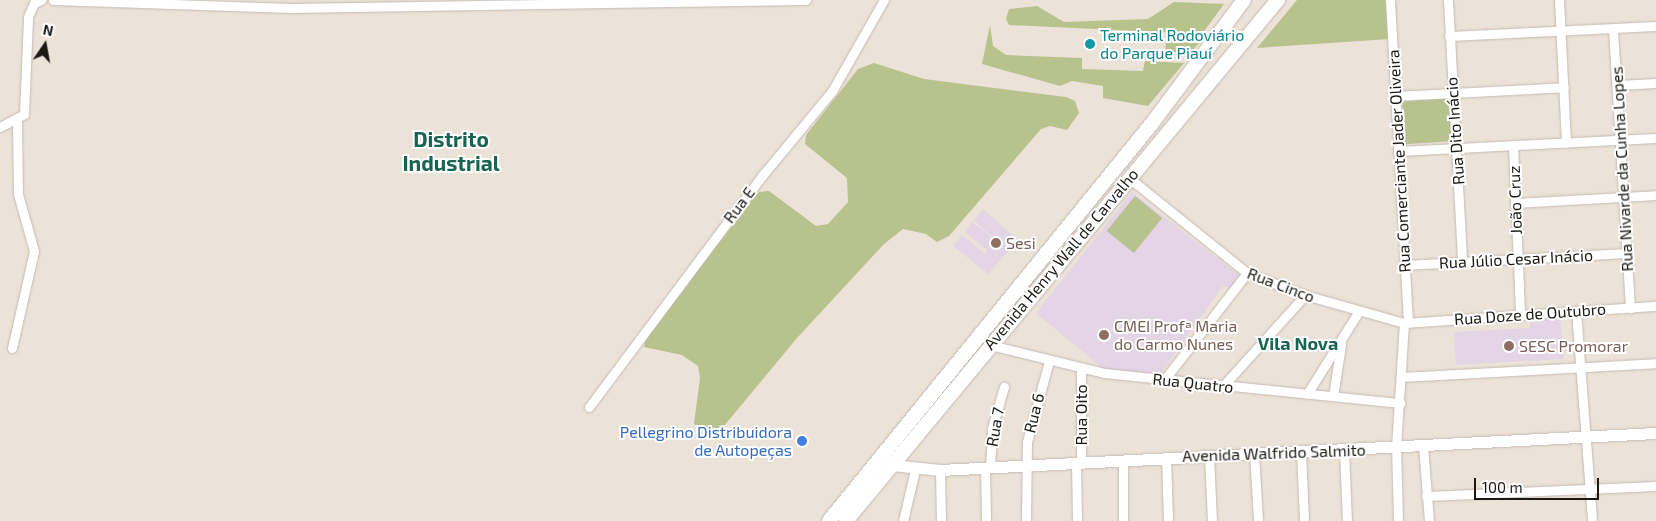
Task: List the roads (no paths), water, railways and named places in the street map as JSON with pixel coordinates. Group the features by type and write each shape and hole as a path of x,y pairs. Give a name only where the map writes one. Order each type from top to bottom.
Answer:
{"main road":[{"name":"Avenida Henry Wall de Carvalho","path":"846,521 990,345 1006,314 1244,0"},
{"name":"Avenida Henry Wall de Carvalho","path":"831,520 883,453 1193,103 1278,0"},
{"path":"1193,103 1208,74 1199,58"},
{"path":"883,453 892,465"}],"street":[{"path":"0,127 17,120 24,114 28,98 28,17 34,2 41,0"},
{"path":"53,0 290,8 806,0"},
{"name":"Rua E","path":"589,407 756,184 832,91 884,0"},
{"name":"Rua Comerciante Jader Oliveira","path":"1390,0 1405,265 1406,322 1396,447 1398,521"},
{"name":"Rua Dito Inácio","path":"1448,0 1452,94 1458,148 1462,262"},
{"path":"1559,0 1566,143"},
{"path":"1450,36 1613,30 1656,26"},
{"name":"Rua Nivarde da Cunha Lopes","path":"1613,30 1618,85 1630,308"},
{"path":"1618,85 1656,83"},
{"path":"1395,96 1564,87"},
{"path":"12,348 34,251 18,194 17,120"},
{"path":"1398,151 1656,138"},
{"name":"João Cruz","path":"1513,145 1520,315"},
{"name":"Rua Cinco","path":"1128,177 1247,273 1305,296 1406,322"},
{"path":"1515,203 1656,195"},
{"name":"Rua Júlio Cesar Inácio","path":"1405,265 1627,253"},
{"path":"1164,380 1247,273"},
{"path":"1222,387 1305,296"},
{"name":"Rua Doze de Outubro","path":"1406,322 1656,306"},
{"path":"1307,394 1359,311"},
{"path":"1576,311 1592,521"},
{"path":"1333,396 1342,340"},
{"name":"Rua Quatro","path":"990,345 1081,368 1164,380 1400,403"},
{"name":"Rua 6","path":"1026,521 1030,422 1049,361"},
{"path":"1401,376 1656,362"},
{"name":"Rua Oito","path":"1077,521 1081,368"},
{"name":"Rua 7","path":"986,521 992,428 1004,387"},
{"name":"Avenida Walfrido Salmito","path":"892,465 915,470 988,468 1166,457 1344,450 1656,433"},
{"path":"1423,446 1429,521"},
{"path":"1344,450 1347,521"},
{"path":"1302,451 1304,521"},
{"path":"1254,453 1258,521"},
{"path":"1209,456 1212,521"},
{"path":"1166,457 1168,521"},
{"path":"1123,460 1123,521"},
{"path":"904,521 915,470"},
{"path":"940,470 941,521"},
{"path":"1426,496 1656,486"}],"place":[{"name":"Terminal Rodoviário do Parque Piauí","path":"1090,44"},
{"name":"Sesi","path":"996,243"},
{"name":"CMEI Profª Maria do Carmo Nunes","path":"1104,335"},
{"name":"SESC Promorar","path":"1509,346"},
{"name":"Pellegrino Distribuidora de Autopeças","path":"802,441"}],"district":[{"name":"Distrito Industrial","path":"451,151"},
{"name":"Vila Nova","path":"1298,343"}]}
